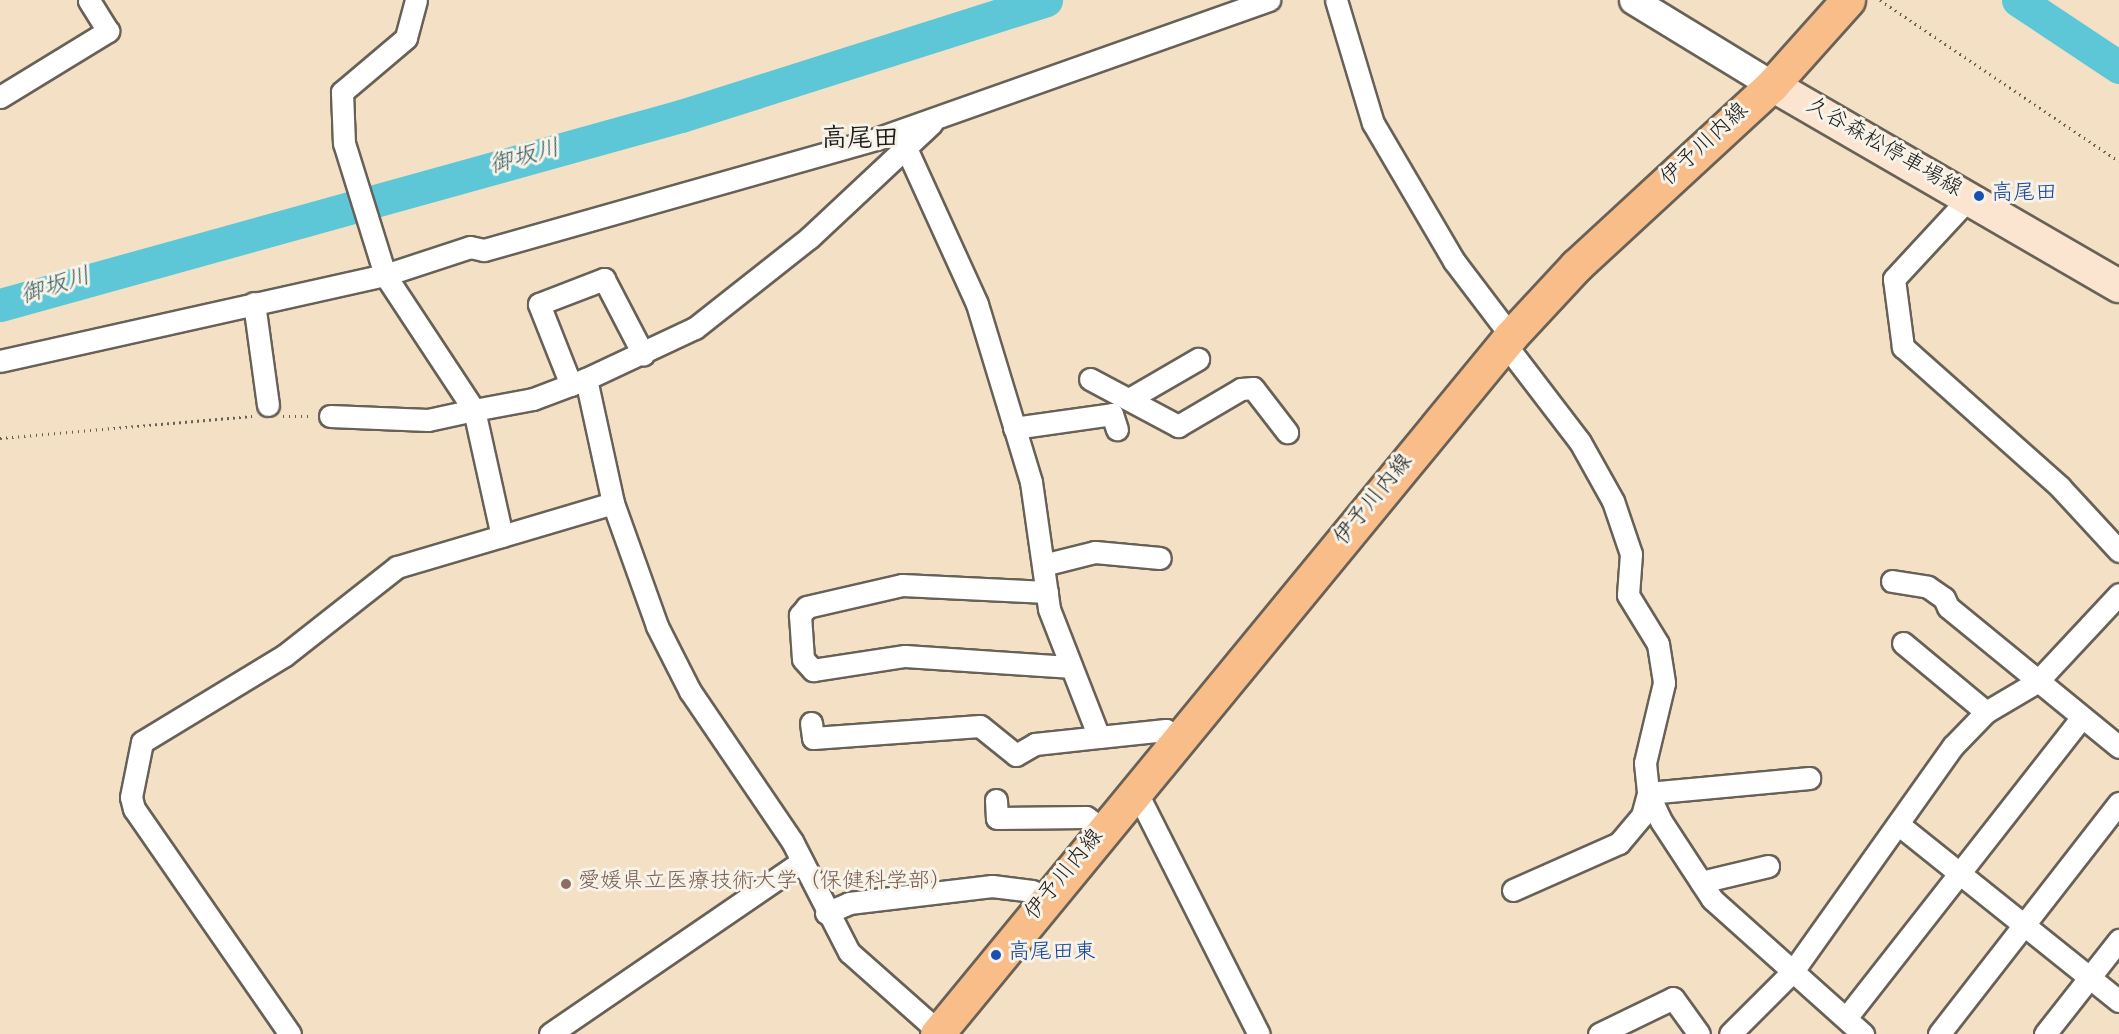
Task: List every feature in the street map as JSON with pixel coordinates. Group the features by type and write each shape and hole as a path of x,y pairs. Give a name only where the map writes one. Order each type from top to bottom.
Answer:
{"main road":[{"name":"伊予川内線","path":"938,1033 1508,340 1576,266 1772,85 1848,0"},
{"name":"久谷森松停車場線","path":"1772,85 2119,286"}],"street":[{"path":"0,97 108,31 89,0"},
{"path":"416,0 406,38 342,92 344,143 384,270 474,410 502,536"},
{"path":"0,361 254,303 470,247 484,249 879,138 1269,0"},
{"path":"1336,0 1373,123 1454,261 1580,442 1613,501 1631,554 1628,595 1658,644 1664,683 1646,764 1648,793 1642,816 1619,843 1513,890"},
{"path":"1633,0 1772,85"},
{"path":"330,417 428,420 579,382 644,354 695,328 740,294 906,148 939,116"},
{"path":"906,148 977,304 1030,482 1047,592 1069,667 1100,737"},
{"path":"1968,199 1894,279 1903,347 2060,487 2119,551"},
{"path":"644,354 604,279 539,304 579,382 613,503 657,626 690,691 801,862 826,913 872,977 938,1033"},
{"path":"254,303 268,413"},
{"path":"1014,428 1114,422 1124,396 1198,359"},
{"path":"1090,379 1178,426 1241,388 1253,388 1287,432"},
{"path":"290,1034 134,809 137,753 142,742 285,655 397,567 613,503"},
{"path":"1043,565 1095,552 1160,558"},
{"path":"1892,581 1936,592 2037,682 2082,717 2116,737"},
{"path":"1047,592 902,585 807,607 800,615 804,659 813,670 904,656 1069,667"},
{"path":"1730,1034 1794,971 1953,746 1986,712 2037,682 2119,594"},
{"path":"1903,644 1986,712"},
{"path":"1846,1018 2082,717"},
{"path":"811,723 813,738 980,726 1016,755 1035,744 1166,730 1178,740"},
{"path":"1648,793 1809,778"},
{"path":"1136,791 1259,1034"},
{"path":"1648,793 1712,898 1863,1034"},
{"path":"996,800 997,818 1086,817 1104,830"},
{"path":"1939,1034 2119,803"},
{"path":"1898,824 2119,1001"},
{"path":"550,1034 801,862"},
{"path":"1701,882 1768,866"},
{"path":"826,913 849,903 992,886 1032,891 1047,900"},
{"path":"2045,1034 2119,940"},
{"path":"1599,1034 1673,998 1699,1034"}],"path":[{"path":"1880,0 2119,161"},
{"path":"0,438 207,416 268,413 330,417"}],"waterway":[{"name":"御坂川","path":"0,305 681,116 1046,0"},
{"path":"2018,0 2119,67"}],"place":[{"name":"高尾田","path":"1979,196"},
{"name":"愛媛県立医療技術大学（保健科学部）","path":"566,884"},
{"name":"高尾田東","path":"996,955"}],"district":[{"name":"高尾田","path":"860,142"}]}
